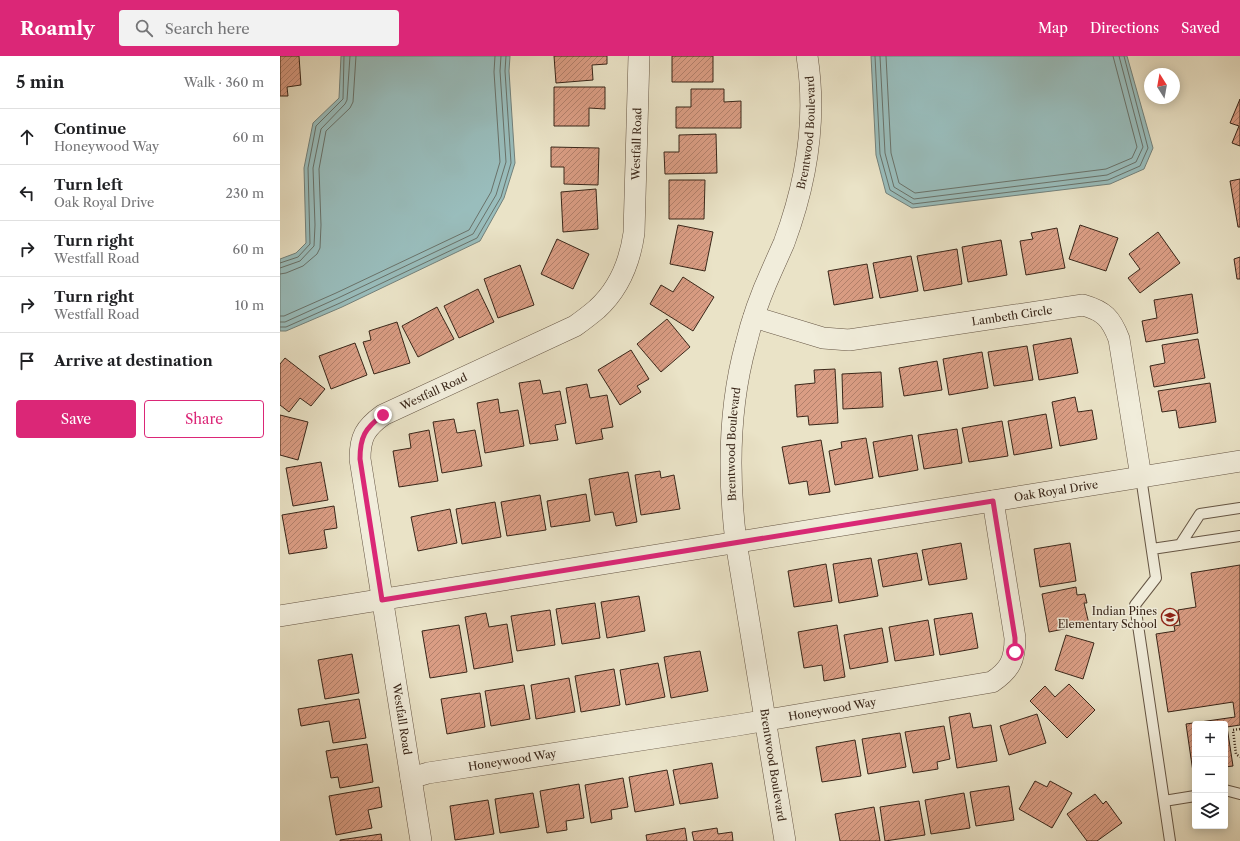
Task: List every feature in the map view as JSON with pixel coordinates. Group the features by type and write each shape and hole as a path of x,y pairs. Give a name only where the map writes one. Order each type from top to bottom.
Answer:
{"street":[{"name":"Westfall Road","path":"421,841 360,459 360,445 364,433 372,423 383,415 575,326 598,309 607,298 623,274 632,247 634,233 639,56"},
{"name":"Brentwood Boulevard","path":"785,841 736,542 731,470 732,429 735,396 745,346 754,317 784,243 798,201 807,158 811,113 807,56"},
{"name":"Lambeth Circle","path":"754,317 823,338 849,340 1083,305 1096,309 1106,316 1114,327 1118,339 1142,477"},
{"name":"Oak Royal Drive","path":"280,616 1240,461"},
{"name":"Honeywood Way","path":"411,778 428,773 765,720 992,682 1003,675 1011,665 1015,652 1015,638 993,501"}],"lane":[{"path":"1142,477 1156,578 1135,605 1170,841"},
{"path":"1180,545 1200,514 1240,508"},
{"path":"1152,549 1240,536"},
{"path":"1228,791 1240,794"},
{"path":"1164,801 1192,796"}],"path":[{"path":"1240,729 1233,730 1236,754 1240,757"}],"water":[{"path":"341,56 510,56 509,71 515,163 504,198 480,241 342,307 286,331 280,331 280,259 296,253 306,243 304,168 313,123 339,98"},
{"path":"871,56 1127,56 1153,148 1144,169 1110,184 912,208 886,193 876,155"}],"building":[{"path":"280,56 299,56 301,85 287,87 288,96 280,96"},
{"path":"554,56 607,56 607,64 592,65 593,80 556,83"},
{"path":"672,56 713,56 713,82 672,82"},
{"path":"554,87 605,87 605,109 589,108 589,126 554,126"},
{"path":"691,89 724,89 724,102 741,101 741,128 676,128 676,107 691,107"},
{"path":"1240,99 1240,146 1232,143 1239,126 1230,123"},
{"path":"716,134 717,173 665,174 664,152 679,152 679,135"},
{"path":"551,147 599,148 598,185 564,184 564,167 551,167"},
{"path":"1240,179 1240,227 1238,227 1230,181"},
{"path":"669,180 705,180 704,219 669,219"},
{"path":"596,189 598,229 563,232 561,192"},
{"path":"678,225 713,232 705,271 670,264"},
{"path":"1080,225 1118,238 1106,271 1069,259"},
{"path":"1057,228 1065,268 1026,275 1020,241 1033,239 1031,233"},
{"path":"1158,232 1180,263 1140,293 1128,278 1140,269 1129,254"},
{"path":"557,239 589,254 573,289 541,274"},
{"path":"1001,240 1007,275 968,282 962,247"},
{"path":"957,249 962,284 924,291 917,256"},
{"path":"911,256 918,291 880,298 873,263"},
{"path":"1240,257 1240,279 1237,279 1234,259"},
{"path":"867,264 873,298 834,305 828,271"},
{"path":"520,265 534,305 498,318 484,279"},
{"path":"683,277 714,297 693,331 650,304 661,285 673,292"},
{"path":"478,289 494,322 459,338 444,306"},
{"path":"1192,294 1198,333 1146,342 1142,321 1157,318 1154,300"},
{"path":"437,307 454,339 418,357 402,326"},
{"path":"667,319 690,347 661,372 637,344"},
{"path":"397,322 410,363 374,374 363,342 371,340 369,331"},
{"path":"1071,338 1078,373 1039,380 1033,345"},
{"path":"1198,339 1205,378 1154,387 1150,366 1165,363 1162,345"},
{"path":"355,343 367,375 331,389 319,356"},
{"path":"1027,346 1033,380 994,386 988,352"},
{"path":"631,350 649,379 637,386 641,392 620,405 598,370"},
{"path":"982,352 988,388 949,395 943,359"},
{"path":"285,358 325,389 311,406 300,398 289,412 280,405 280,364"},
{"path":"937,361 942,390 904,396 899,368"},
{"path":"835,369 838,423 809,425 808,416 797,417 795,385 815,383 814,370"},
{"path":"881,372 883,407 843,409 842,374"},
{"path":"540,380 543,394 560,391 566,423 555,425 558,440 530,444 519,383"},
{"path":"1210,383 1216,422 1179,428 1176,410 1162,412 1158,391"},
{"path":"587,384 590,398 607,395 613,427 601,429 603,439 576,444 566,388"},
{"path":"1075,397 1078,412 1092,410 1097,439 1060,446 1052,402"},
{"path":"498,399 500,413 518,410 524,446 485,453 477,403"},
{"path":"1046,414 1052,448 1014,455 1008,421"},
{"path":"280,415 308,422 298,460 280,455"},
{"path":"454,419 457,433 475,430 482,466 442,473 433,422"},
{"path":"1002,421 1008,456 969,462 962,428"},
{"path":"957,429 962,463 924,469 918,435"},
{"path":"429,430 438,481 399,487 393,451 411,448 409,434"},
{"path":"912,435 918,470 879,477 873,442"},
{"path":"866,438 873,478 835,485 829,451 842,448 841,442"},
{"path":"821,440 830,492 809,495 807,481 789,484 782,447"},
{"path":"321,462 328,500 293,506 286,468"},
{"path":"660,471 661,478 674,475 680,509 641,515 635,475"},
{"path":"628,472 637,522 616,526 613,512 595,515 589,479"},
{"path":"586,494 590,521 551,527 547,501"},
{"path":"540,495 546,530 507,536 501,502"},
{"path":"495,502 501,537 462,544 456,509"},
{"path":"334,506 337,528 324,530 327,548 289,554 282,515"},
{"path":"450,509 457,543 418,551 411,517"},
{"path":"961,543 967,579 929,585 922,550"},
{"path":"1070,543 1076,581 1040,587 1034,549"},
{"path":"917,553 922,580 883,587 878,560"},
{"path":"871,558 878,596 839,603 833,564"},
{"path":"826,564 832,601 794,607 788,571"},
{"path":"1240,565 1240,725 1228,727 1228,721 1207,721 1235,717 1233,702 1168,712 1156,634 1175,631 1174,626 1180,625 1178,610 1196,607 1191,573"},
{"path":"1076,587 1077,595 1085,594 1087,603 1084,603 1089,624 1049,632 1042,594"},
{"path":"639,596 645,631 607,638 601,602"},
{"path":"595,603 600,638 562,644 556,609"},
{"path":"550,610 555,645 517,651 511,616"},
{"path":"486,613 489,627 507,624 513,662 474,669 465,617"},
{"path":"972,613 978,648 940,655 934,619"},
{"path":"928,620 934,655 895,661 889,627"},
{"path":"459,625 467,672 430,678 422,631"},
{"path":"837,625 845,677 824,681 822,665 804,668 798,632"},
{"path":"882,628 888,662 850,669 844,635"},
{"path":"1066,635 1094,643 1083,679 1055,670"},
{"path":"700,651 708,691 671,698 664,657"},
{"path":"352,654 359,693 325,699 318,660"},
{"path":"658,663 665,697 626,705 620,670"},
{"path":"614,669 620,705 581,712 575,676"},
{"path":"569,678 575,712 536,719 531,685"},
{"path":"1069,684 1095,710 1067,738 1030,701 1045,686 1055,697"},
{"path":"524,685 530,719 491,726 485,691"},
{"path":"480,693 485,727 447,734 441,699"},
{"path":"359,699 366,738 333,743 329,721 301,726 298,709"},
{"path":"970,713 973,728 991,725 997,761 957,768 949,717"},
{"path":"1037,714 1046,743 1009,755 1000,726"},
{"path":"1192,723 1192,765 1186,724"},
{"path":"944,726 950,759 937,762 938,769 913,773 905,732"},
{"path":"900,733 906,767 868,774 862,739"},
{"path":"1228,734 1233,766 1228,767"},
{"path":"855,740 861,776 822,782 816,747"},
{"path":"367,744 373,782 340,788 338,777 331,778 326,751"},
{"path":"712,763 718,798 680,804 673,770"},
{"path":"667,770 674,805 635,812 629,777"},
{"path":"623,778 628,807 611,810 612,819 591,823 585,785"},
{"path":"1035,781 1047,787 1050,781 1072,793 1052,828 1019,809"},
{"path":"579,784 584,818 566,821 567,830 547,833 540,791"},
{"path":"1009,786 1014,820 976,826 970,792"},
{"path":"379,787 382,807 368,810 372,828 336,835 329,796"},
{"path":"533,793 539,827 500,833 495,799"},
{"path":"964,793 970,828 931,834 925,800"},
{"path":"1095,794 1103,804 1106,801 1122,823 1097,841 1087,841 1067,814"},
{"path":"488,800 494,834 455,840 450,806"},
{"path":"919,801 925,835 885,841 880,807"},
{"path":"874,807 880,841 840,841 835,814"},
{"path":"685,828 687,841 647,841 646,835"},
{"path":"717,828 718,834 732,832 733,841 694,841 692,832"},
{"path":"381,834 382,841 340,841 340,840"}],"place":[{"name":"Indian Pines Elementary School","path":"1170,617"}],"route":[{"path":"383,415 372,423 364,433 360,445 360,459 382,600 993,501 1015,638 1015,652"}]}
